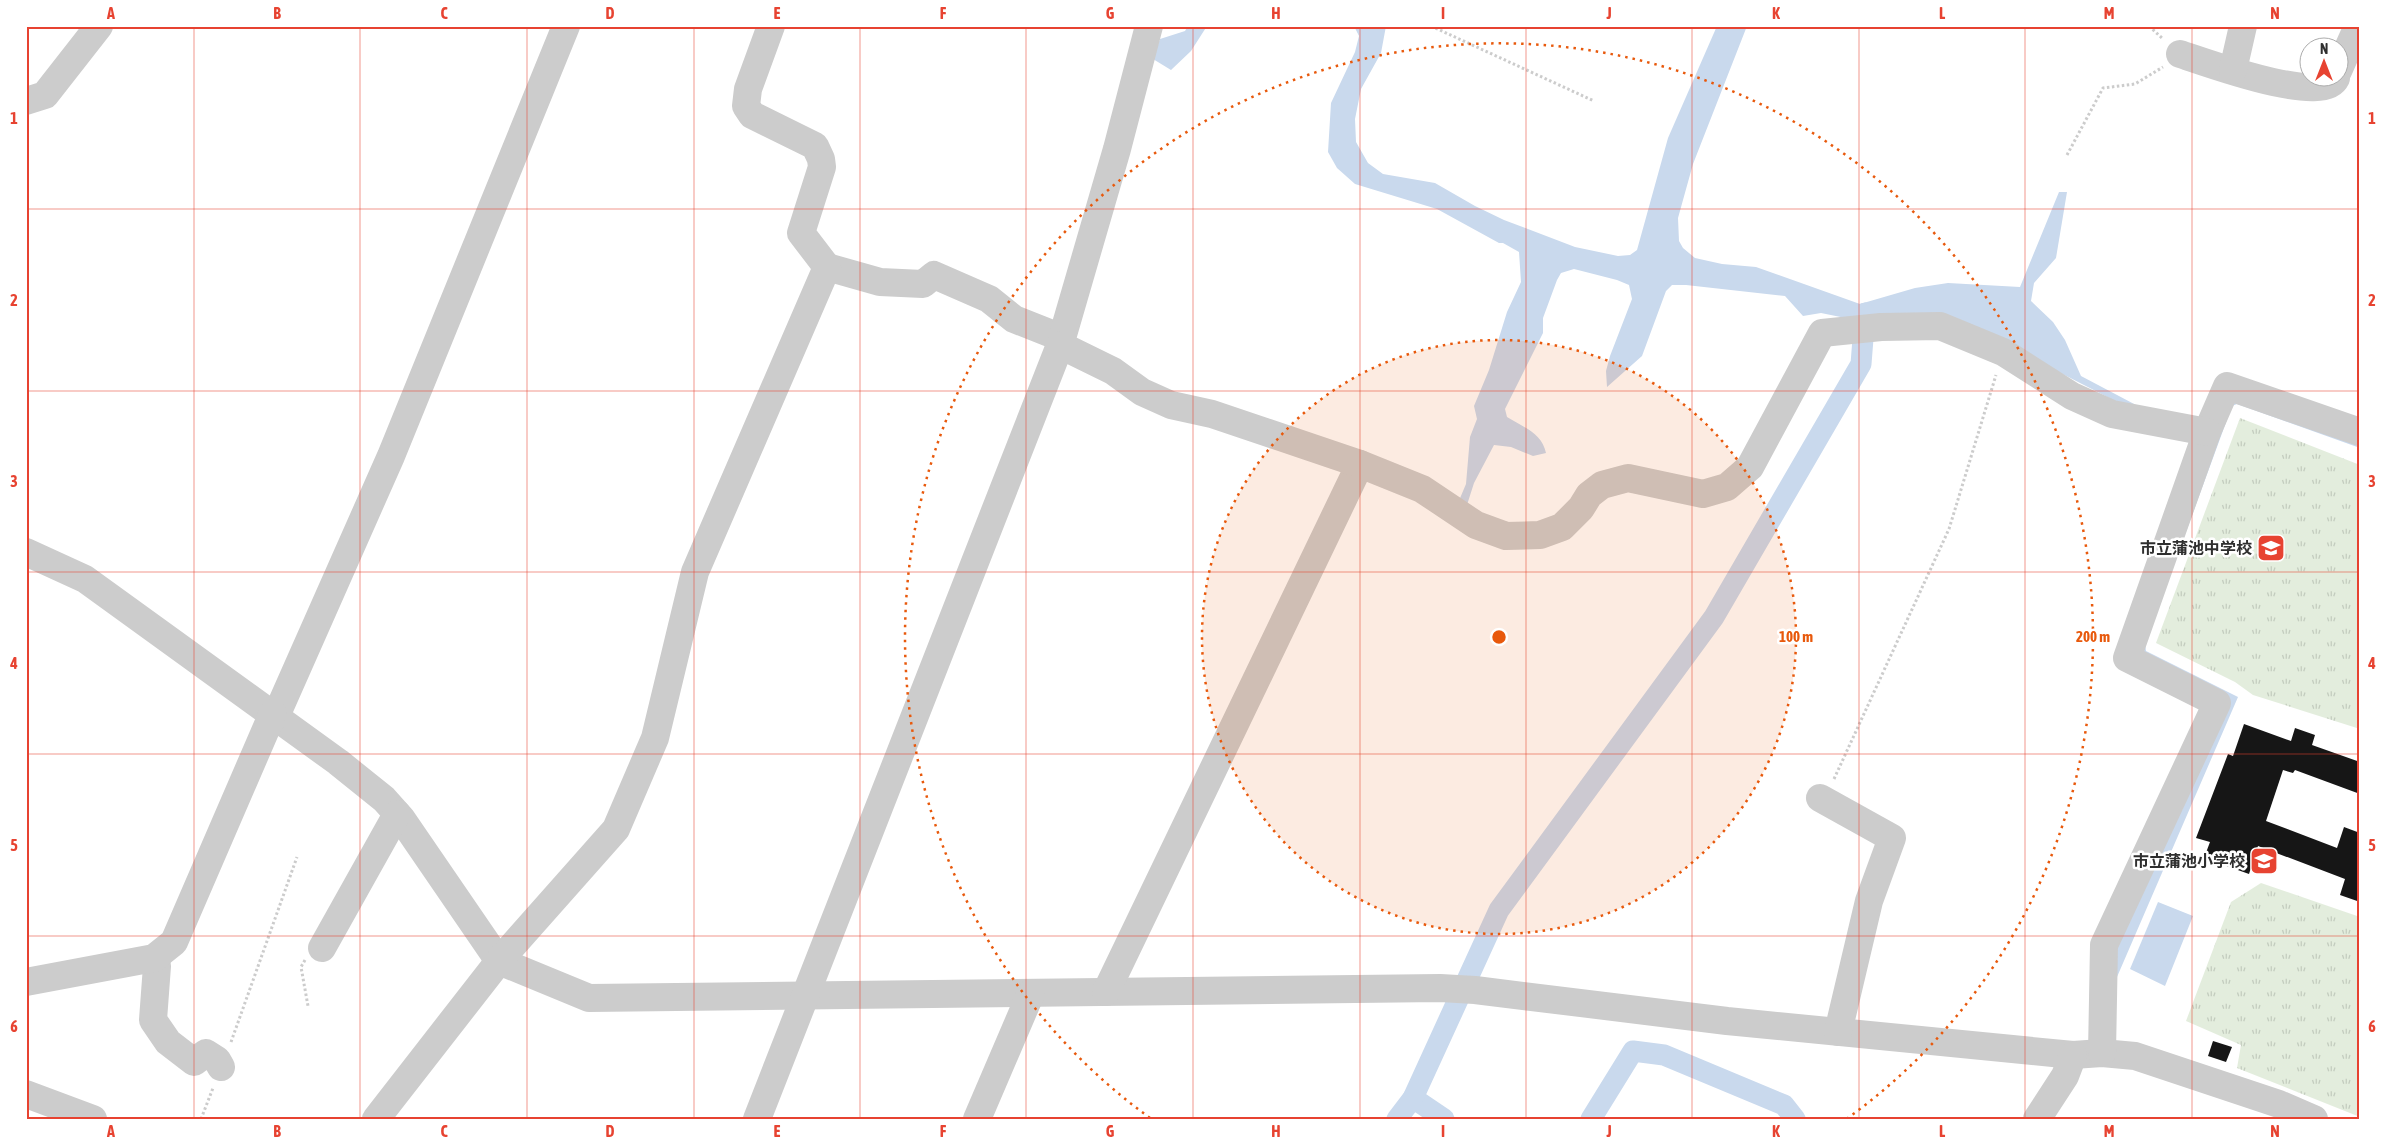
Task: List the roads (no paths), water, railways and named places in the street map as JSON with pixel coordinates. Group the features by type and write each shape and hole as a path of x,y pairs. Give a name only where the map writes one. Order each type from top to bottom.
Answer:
{"street":[{"path":"26,101 45,94 99,26"},
{"path":"26,982 154,958 174,942 391,456 566,26"},
{"path":"771,26 748,89 746,106 752,115 815,146 822,167 801,233 827,267 880,282 923,284 934,275 989,299 1014,319 1113,371 1142,392 1171,405 1212,414 1360,464 1422,489 1476,525 1506,536 1540,535 1562,526 1581,508 1589,495 1602,485 1628,478 1703,494 1727,487 1750,467 1822,333 1881,327 1940,326 2003,352 2072,396 2112,414 2207,432"},
{"path":"758,1119 1061,342 1117,150 1149,26"},
{"path":"2233,70 2243,26"},
{"path":"2348,48 2358,26"},
{"path":"2180,54 2292,87 2298,87"},
{"path":"376,1119 499,961 616,830 655,738 695,572 827,267"},
{"path":"2102,1053 2104,945 2217,703 2127,658 2207,432 2227,386 2360,432"},
{"path":"1106,992 1360,464"},
{"path":"26,552 85,579 275,714 338,762 384,799 397,814 499,961 589,998 1440,988 1475,990 1838,1032 2074,1055 2102,1053 2135,1056 2307,1118"},
{"path":"1822,799 1892,838 1869,901 1838,1032"},
{"path":"314,953 397,814"},
{"path":"154,958 157,966 153,1020 168,1042 194,1062 206,1053 217,1060 221,1067"},
{"path":"977,1119 1031,993"},
{"path":"2037,1119 2065,1076 2074,1055"},
{"path":"26,1094 92,1119"}],"water":[{"path":"1188,26 1207,26 1191,51 1171,70 1153,59 1160,39 1185,31"},
{"path":"1354,26 1386,26 1381,53 1361,89 1355,119 1356,142 1368,163 1383,174 1435,183 1504,220 1575,247 1618,256 1630,255 1637,250 1668,138 1717,26 1747,26 1693,164 1678,218 1679,241 1683,248 1695,258 1722,264 1756,267 1860,304 1915,288 1948,283 2020,287 2059,192 2067,192 2056,258 2034,283 2031,301 2053,322 2065,340 2081,376 2136,405 2117,402 2047,366 2032,356 1821,313 1803,316 1785,296 1686,285 1672,285 1666,291 1642,356 1607,387 1606,371 1610,356 1632,299 1629,285 1574,269 1561,273 1557,280 1543,318 1543,333 1505,409 1507,417 1536,435 1544,446 1546,453 1533,456 1511,447 1494,445 1474,483 1466,508 1458,503 1466,484 1470,437 1477,419 1474,406 1489,370 1507,312 1521,282 1519,252 1437,209 1355,184 1337,168 1328,152 1331,103 1355,52 1359,36"},
{"path":"2238,400 2360,444 2360,448 2237,404 2232,406 2145,644 2146,651 2238,697 2117,977 2114,976 2113,955 2151,876 2148,868 2172,812 2182,810 2230,699 2142,656 2138,647 2227,404"},
{"path":"2158,902 2193,916 2165,986 2130,969"}],"waterway":[{"path":"1397,1119 1413,1098 1499,910 1714,617 1861,364 1865,313"},
{"path":"1591,1119 1633,1051 1664,1055 1784,1105 1795,1119"},
{"path":"1413,1098 1444,1119"}],"place":[{"name":"市立蒲池中学校","path":"2271,548"},
{"name":"市立蒲池小学校","path":"2264,861"}]}
